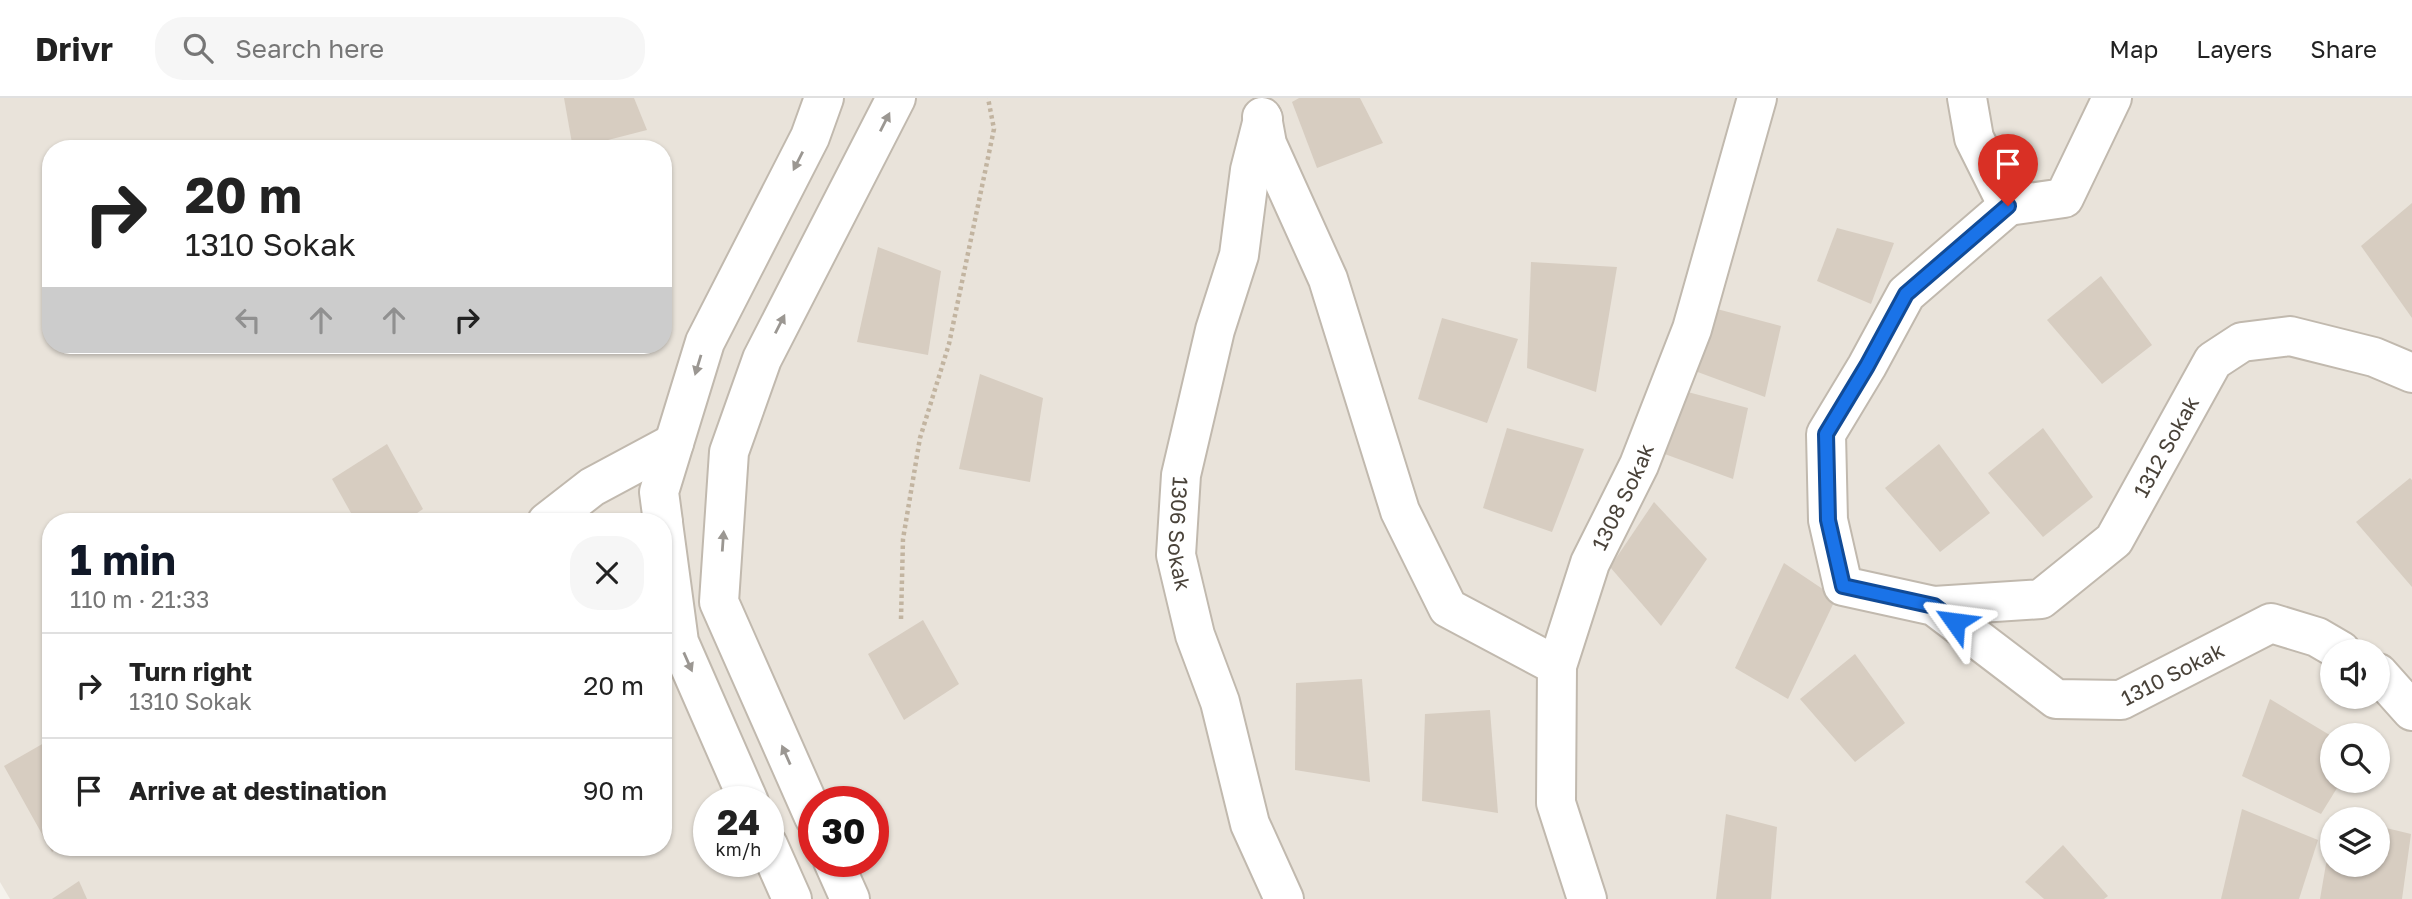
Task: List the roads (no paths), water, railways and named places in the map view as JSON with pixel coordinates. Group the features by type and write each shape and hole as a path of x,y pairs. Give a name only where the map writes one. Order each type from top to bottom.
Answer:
{"street":[{"path":"662,513 659,492 705,342 810,137 824,98"},
{"path":"800,786 719,602 729,452 762,359 896,98"},
{"name":"1308 Sokak","path":"1587,899 1556,803 1557,666 1590,563 1639,465 1692,330 1757,98"},
{"path":"1967,98 1974,138 2008,206 2064,198 2112,98"},
{"name":"1306 Sokak","path":"1261,108 1268,144 1328,279 1400,511 1448,608 1557,666"},
{"name":"1306 Sokak","path":"1261,108 1239,255 1215,330 1181,475 1176,555 1195,635 1220,702 1250,824 1284,899"},
{"name":"1310 Sokak","path":"2008,206 1906,294 1826,434 1828,520 1843,586 1934,606 2056,699 2121,700 2271,623 2320,639"},
{"name":"1312 Sokak","path":"1934,606 2041,599 2114,540 2213,361 2242,342 2291,336 2374,357 2412,373"},
{"path":"559,513 592,487 674,443"},
{"path":"672,590 679,642 742,786"},
{"path":"2390,686 2412,711"},
{"path":"782,877 792,899"},
{"path":"840,877 850,899"}]}
